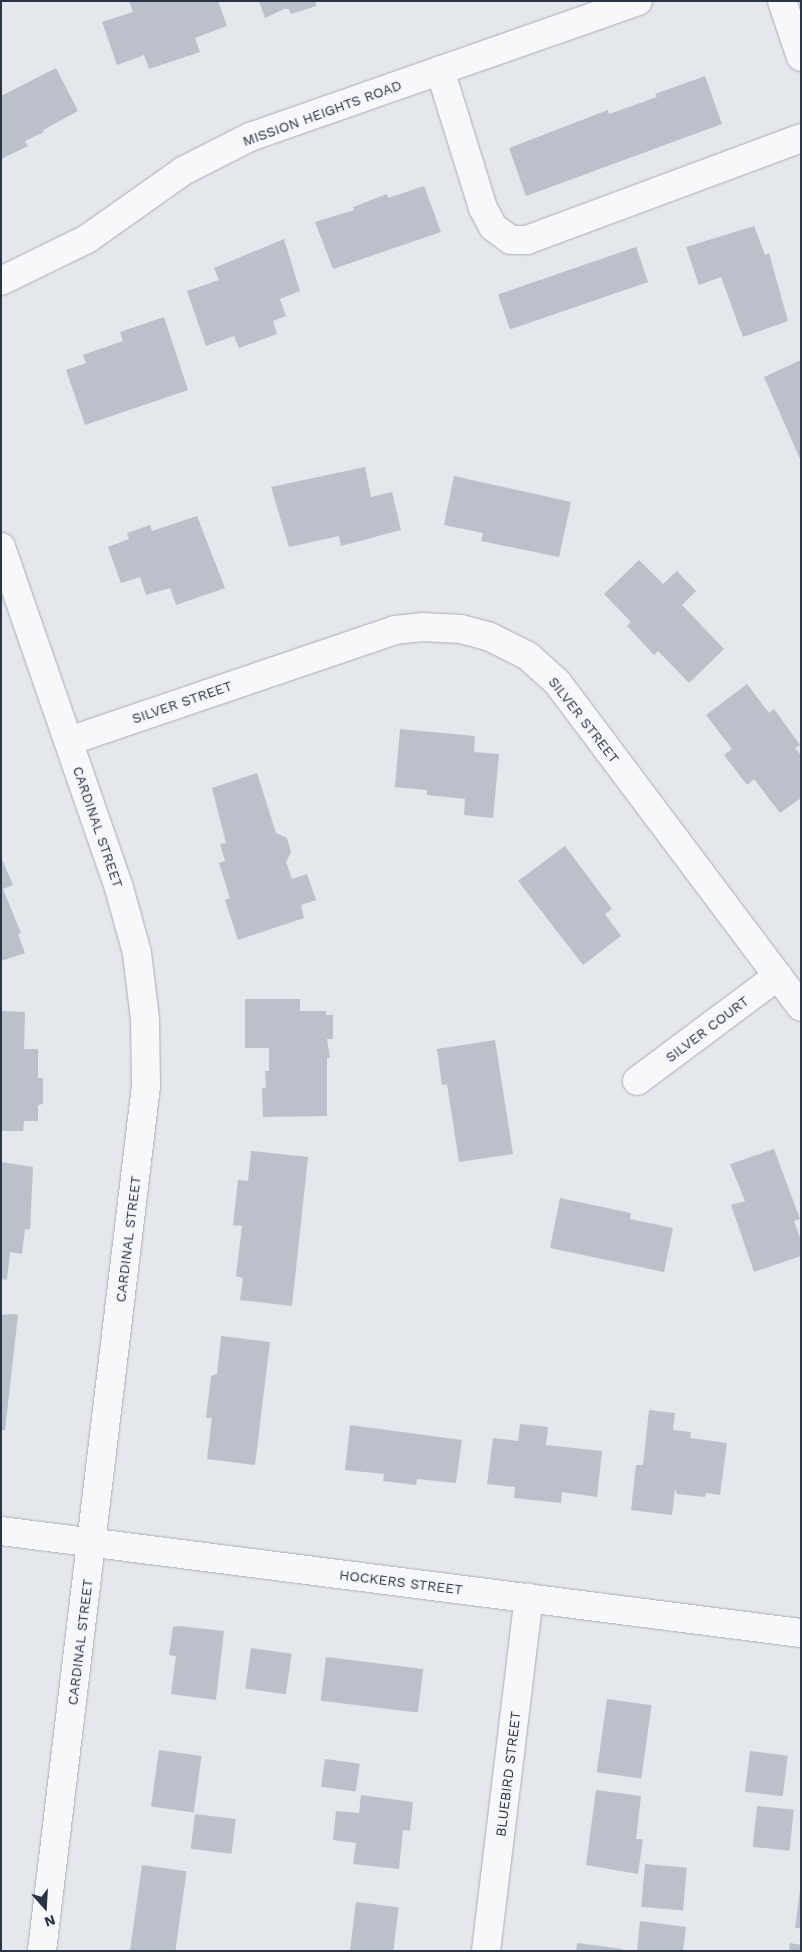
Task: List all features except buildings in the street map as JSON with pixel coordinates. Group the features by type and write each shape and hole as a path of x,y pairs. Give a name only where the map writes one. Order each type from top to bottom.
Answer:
{"street":[{"name":"MISSION HEIGHTS ROAD","path":"1,281 87,239 184,171 250,137 638,1"},
{"path":"782,1 801,57"},
{"path":"440,70 484,208 493,227 511,240 527,240 801,138"},
{"name":"CARDINAL STREET","path":"1,547 119,888 137,953 145,1019 146,1086 42,1951"},
{"name":"SILVER STREET","path":"69,742 395,630 422,626 461,629 490,637 528,656 557,682 801,1007"},
{"name":"SILVER COURT","path":"637,1081 778,976"},
{"name":"HOCKERS STREET","path":"1,1531 801,1633"},
{"name":"BLUEBIRD STREET","path":"486,1951 529,1598"}]}
